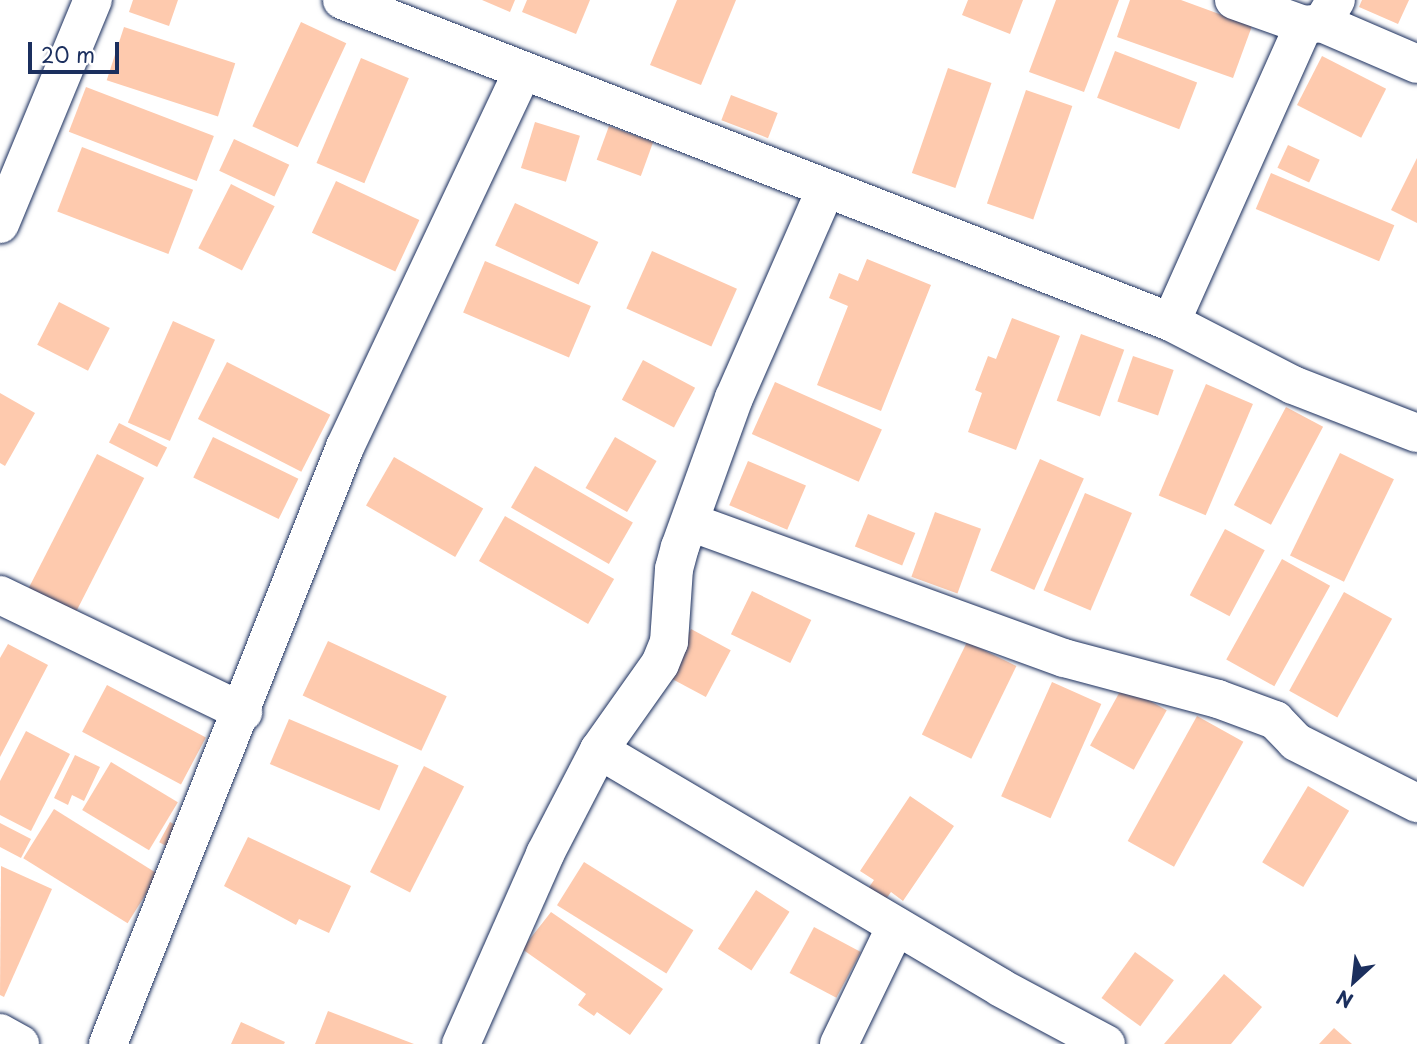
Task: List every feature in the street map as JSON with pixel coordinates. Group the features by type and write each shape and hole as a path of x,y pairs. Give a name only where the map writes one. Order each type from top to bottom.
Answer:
{"street":[{"path":"0,224 93,0"},
{"path":"342,0 1171,322 1293,385 1417,433"},
{"path":"1234,0 1321,16 1417,64"},
{"path":"1171,322 1321,16"},
{"path":"108,1044 243,712 345,447 522,72"},
{"path":"461,1044 545,854 599,750 660,664 669,642 674,569 690,522 734,398 826,188"},
{"path":"690,522 1064,658 1218,699 1275,720 1296,742 1417,803"},
{"path":"0,595 243,712"},
{"path":"599,750 896,926 1106,1044"},
{"path":"839,1044 896,926"},
{"path":"0,1033 20,1044"}],"building":[{"path":"133,0 178,0 169,26 129,12"},
{"path":"482,0 515,0 510,12"},
{"path":"527,0 590,0 576,34 522,12"},
{"path":"677,0 736,0 701,85 650,65"},
{"path":"968,0 1023,0 1010,34 962,15"},
{"path":"1056,0 1119,0 1084,92 1029,72"},
{"path":"1130,0 1181,0 1252,26 1233,78 1117,37"},
{"path":"1362,0 1409,0 1398,24 1359,7"},
{"path":"301,22 346,43 298,147 252,126"},
{"path":"124,27 235,63 218,116 107,80"},
{"path":"1115,51 1197,83 1179,129 1097,98"},
{"path":"1322,56 1386,89 1361,138 1297,105"},
{"path":"361,58 409,78 364,183 316,163"},
{"path":"948,68 991,83 955,188 912,173"},
{"path":"86,87 214,136 197,181 69,132"},
{"path":"1026,90 1072,106 1033,219 987,203"},
{"path":"731,95 778,113 768,138 721,120"},
{"path":"535,122 580,136 566,182 521,168"},
{"path":"609,126 653,142 641,176 597,160"},
{"path":"234,139 289,165 274,197 219,171"},
{"path":"1288,145 1320,160 1309,182 1277,168"},
{"path":"82,147 193,190 168,254 57,211"},
{"path":"1417,158 1417,223 1391,210"},
{"path":"1271,173 1394,225 1379,261 1256,209"},
{"path":"336,181 419,220 395,272 312,233"},
{"path":"231,184 275,206 242,270 198,248"},
{"path":"515,203 598,242 579,284 495,246"},
{"path":"652,251 737,289 711,346 626,309"},
{"path":"867,259 931,285 881,411 817,385 848,306 829,298 839,273 858,281"},
{"path":"485,261 591,306 569,357 463,313"},
{"path":"59,302 110,328 88,371 37,345"},
{"path":"1012,318 1060,336 1016,450 968,432 982,393 975,390 988,356 996,359"},
{"path":"173,321 215,340 170,441 128,422"},
{"path":"1081,334 1124,350 1100,416 1057,401"},
{"path":"1133,356 1174,370 1158,415 1117,401"},
{"path":"643,360 695,388 674,427 622,400"},
{"path":"227,362 330,415 301,472 198,419"},
{"path":"775,382 882,430 859,482 752,434"},
{"path":"1206,384 1253,404 1206,515 1159,495"},
{"path":"0,393 35,413 5,466 0,463"},
{"path":"1286,407 1323,427 1271,525 1234,505"},
{"path":"119,423 167,448 157,467 109,443"},
{"path":"213,437 298,479 279,519 193,477"},
{"path":"615,437 657,461 627,512 586,488"},
{"path":"1340,453 1394,479 1344,582 1290,555"},
{"path":"97,454 144,478 74,615 27,591"},
{"path":"394,457 483,508 455,557 366,505"},
{"path":"1040,459 1084,479 1034,590 990,570"},
{"path":"748,461 806,486 787,530 729,505"},
{"path":"535,466 633,522 609,564 511,508"},
{"path":"1085,493 1132,513 1091,611 1044,591"},
{"path":"935,512 981,529 957,594 911,577"},
{"path":"868,514 915,533 902,566 855,546"},
{"path":"505,516 614,579 588,624 479,561"},
{"path":"1225,529 1265,550 1230,616 1190,595"},
{"path":"1282,559 1330,586 1274,686 1226,660"},
{"path":"752,591 811,620 790,663 731,634"},
{"path":"1344,592 1392,619 1337,717 1289,691"},
{"path":"691,629 731,650 706,697 666,676"},
{"path":"328,641 447,696 421,751 303,695"},
{"path":"967,642 1016,666 971,759 922,735"},
{"path":"8,644 48,665 0,757 0,658"},
{"path":"1052,682 1101,704 1050,818 1001,796"},
{"path":"107,685 206,738 181,784 82,732"},
{"path":"1123,686 1167,710 1134,770 1090,745"},
{"path":"1197,716 1243,742 1174,867 1128,841"},
{"path":"289,719 399,765 379,811 270,764"},
{"path":"26,731 70,754 31,831 0,815 0,781"},
{"path":"75,755 100,767 84,801 72,795 68,805 54,798"},
{"path":"111,762 178,802 149,850 82,810"},
{"path":"424,766 464,786 410,892 370,872"},
{"path":"1308,786 1349,811 1303,887 1262,862"},
{"path":"910,796 954,826 903,901 891,892 884,902 867,890 874,880 860,871"},
{"path":"54,809 158,874 128,923 23,858"},
{"path":"170,822 191,833 180,854 159,842"},
{"path":"0,823 31,839 21,858 0,847"},
{"path":"248,837 351,886 329,933 299,919 296,925 224,886"},
{"path":"584,862 693,930 666,974 557,905"},
{"path":"1,866 52,889 4,997 0,995"},
{"path":"756,890 790,912 751,970 718,949"},
{"path":"551,912 663,989 630,1035 597,1012 594,1016 578,1005 586,994 522,949"},
{"path":"814,927 861,952 836,998 790,973"},
{"path":"1135,952 1174,980 1140,1026 1101,998"},
{"path":"1224,974 1262,1007 1231,1044 1164,1044"},
{"path":"328,1011 414,1044 315,1044"},
{"path":"241,1022 285,1042 231,1044"},
{"path":"1334,1028 1352,1044 1319,1044"}]}
